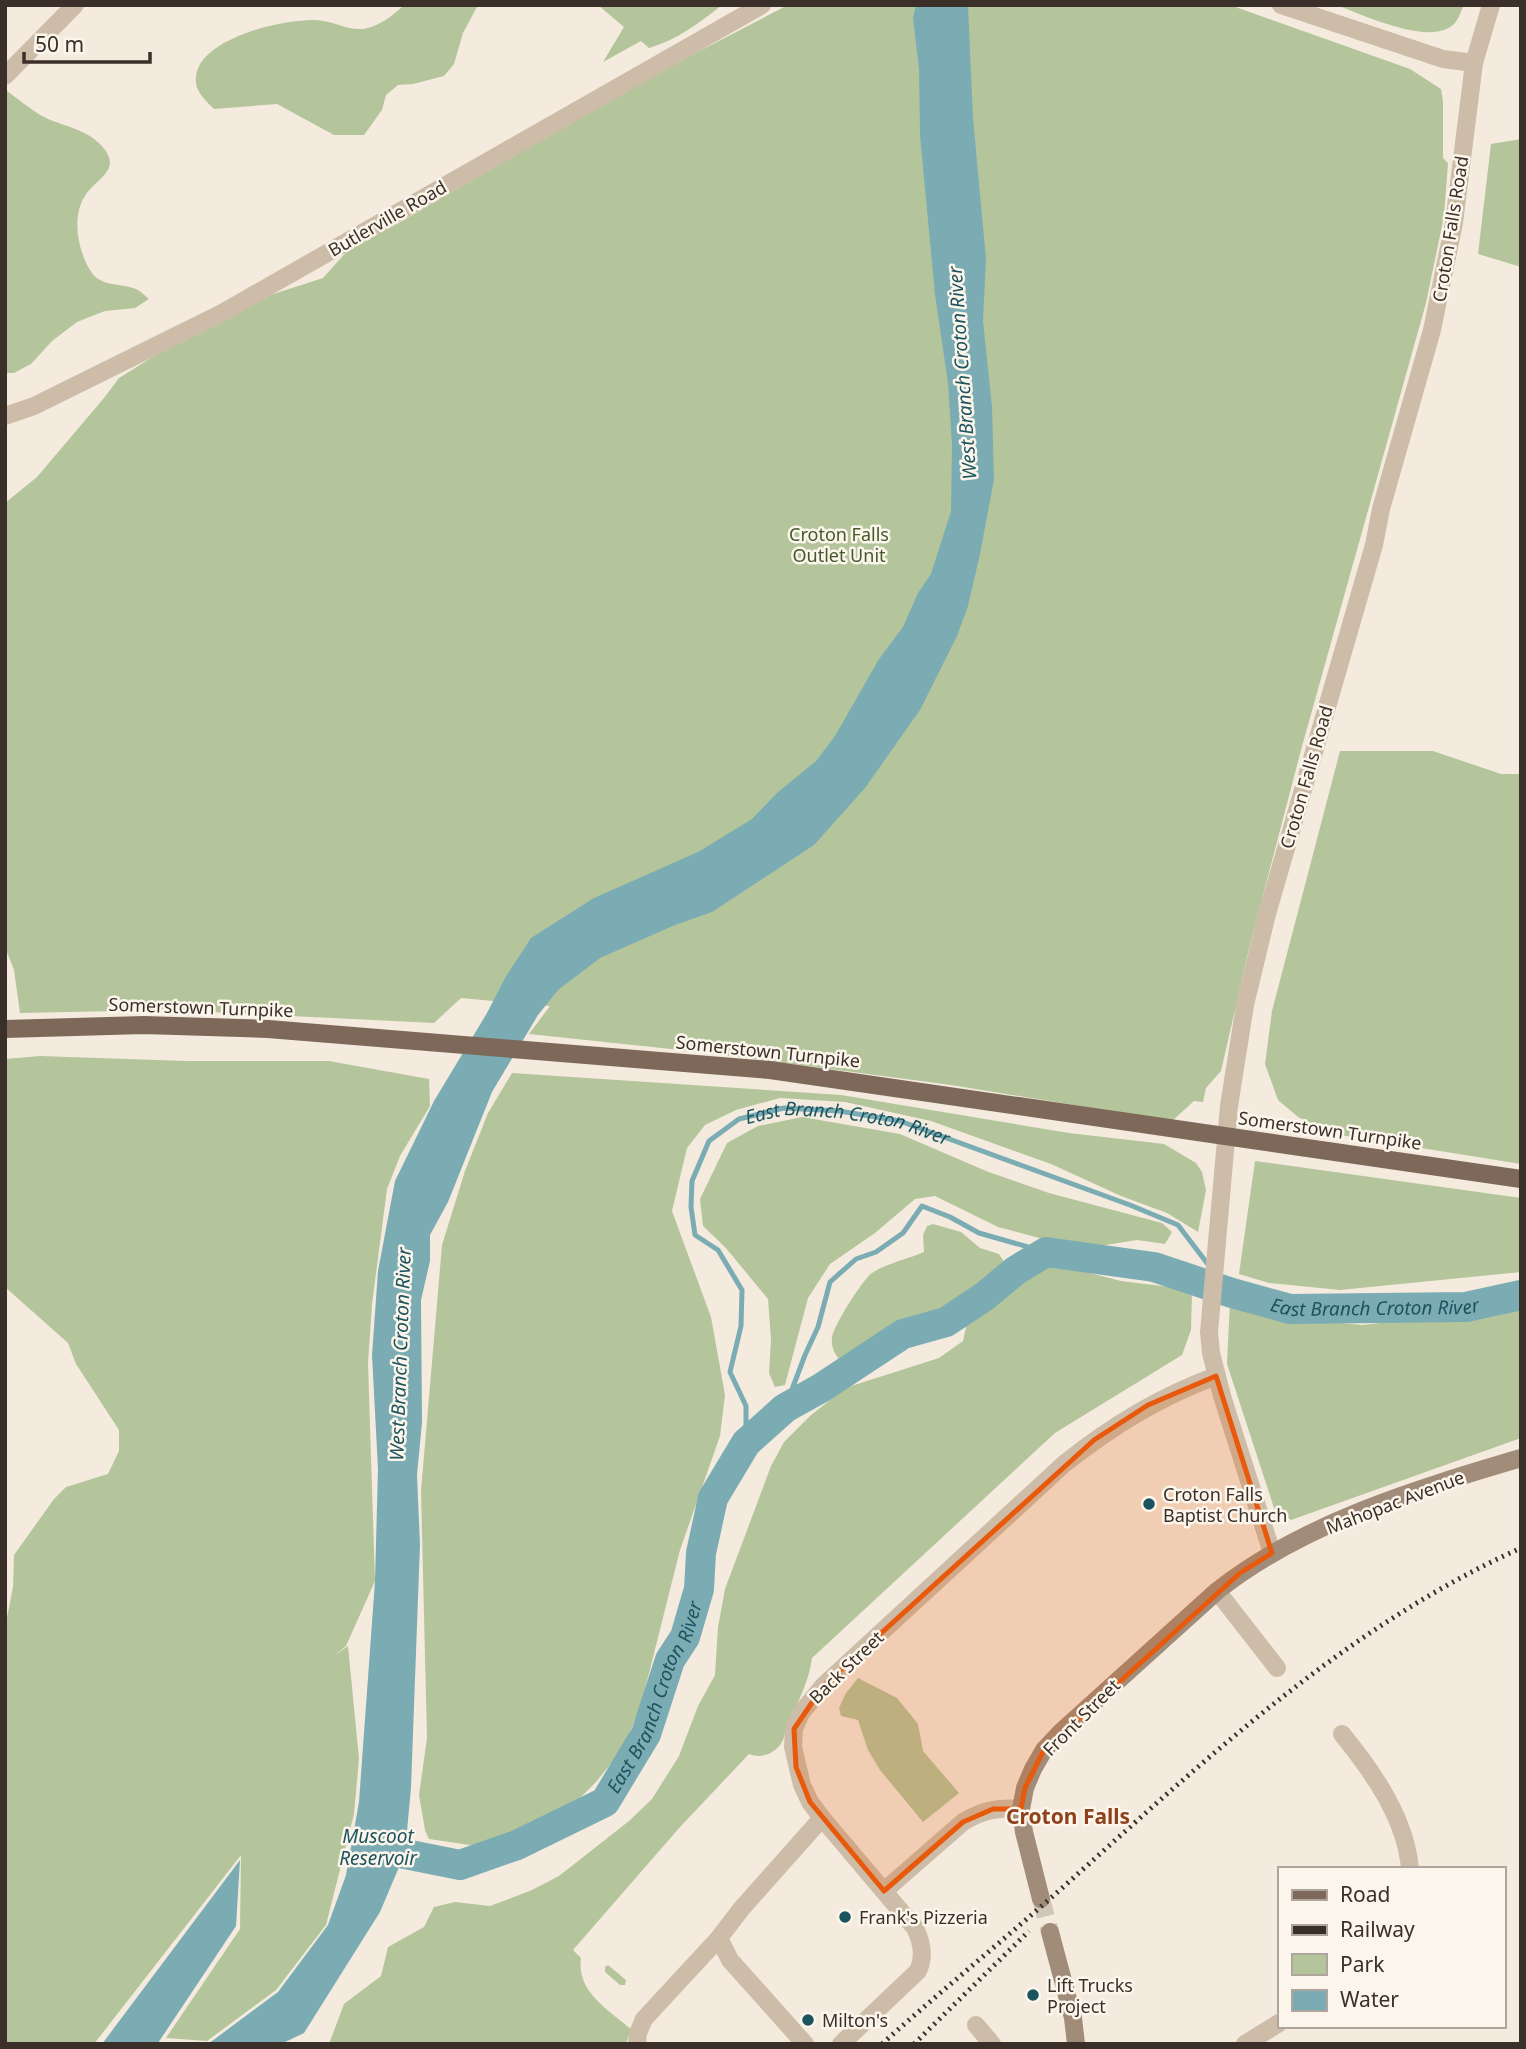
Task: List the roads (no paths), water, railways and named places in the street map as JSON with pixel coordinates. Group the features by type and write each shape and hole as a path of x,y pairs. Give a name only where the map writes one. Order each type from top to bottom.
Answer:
{"main road":[{"name":"Somerstown Turnpike","path":"5,1029 204,1026 449,1043 802,1074 1521,1179"},
{"name":"Mahopac Avenue","path":"1217,1591 1272,1553 1395,1499 1521,1458"},
{"name":"Front Street","path":"1021,1809 1025,1788 1044,1750 1082,1712 1217,1591"},
{"path":"1021,1809 1041,1899"},
{"path":"1050,1932 1073,2018 1076,2044"}],"street":[{"path":"5,76 75,5"},
{"name":"Butlerville Road","path":"5,416 34,406 222,313 762,5"},
{"path":"1281,5 1443,59 1474,63"},
{"name":"Croton Falls Road","path":"1272,1553 1216,1376 1209,1332 1229,1106 1239,1038 1267,914 1370,558 1381,509 1432,330 1454,223 1474,63 1492,5"},
{"name":"Back Street","path":"884,1891 822,1818 802,1785 793,1747 794,1729 801,1713 855,1657 1064,1464 1094,1440 1148,1405 1216,1376"},
{"path":"1217,1591 1276,1668"},
{"path":"1342,1734 1364,1761 1383,1793 1404,1842 1410,1867"},
{"path":"841,2044 918,1971 922,1962 921,1940 915,1928 884,1891 914,1858 963,1822 993,1809 1021,1809"},
{"path":"637,2044 642,2021 719,1938 822,1818"},
{"path":"719,1938 730,1960 806,2044"},
{"path":"1245,2044 1278,2024"},
{"path":"976,2025 992,2044"}],"water":[{"path":"916,5 968,5 973,118 986,259 983,321 992,407 994,480 968,606 957,636 920,710 865,788 814,845 712,912 600,958 558,990 538,1015 492,1092 448,1202 430,1235 430,1261 421,1300 422,1422 417,1475 420,1544 411,1788 405,1853 380,1912 304,2033 281,2044 208,2044 278,1992 328,1925 346,1875 359,1802 375,1581 378,1469 372,1355 378,1271 395,1181 434,1101 531,938 594,898 698,852 752,819 777,793 816,761 835,736 879,659 903,627 918,593 931,574 951,511 952,445 948,383 935,295 920,135 919,69 913,18"},
{"path":"240,1860 236,1926 158,2043 171,2044 102,2044"}],"waterway":[{"name":"East Branch Croton River","path":"746,1443 746,1406 730,1372 741,1326 742,1290 718,1250 695,1235 691,1207 692,1181 709,1141 739,1119 784,1108 839,1111 900,1121 1178,1225 1210,1267"},
{"name":"East Branch Croton River","path":"785,1408 818,1327 830,1282 856,1259 876,1252 903,1233 922,1206 979,1233 1046,1252"},
{"name":"East Branch Croton River","path":"381,1835 380,1849 460,1865 517,1845 605,1802 646,1734 670,1660 685,1637 699,1589 701,1553 713,1498 746,1443 785,1408 821,1388 903,1334 946,1322 985,1296 1015,1271 1046,1252 1154,1267 1290,1309 1466,1307 1521,1295"},
{"name":"East Branch Croton River","path":"1218,1277 1232,1293"}],"tunnel":[{"path":"1041,1899 1050,1932"}],"railway":[{"path":"882,2044 1283,1696 1398,1615 1458,1579 1521,1548"},
{"path":"914,2044 1029,1931"}],"place":[{"name":"Croton Falls Baptist Church","path":"1149,1504"},
{"name":"Frank's Pizzeria","path":"845,1917"},
{"name":"Lift Trucks Project","path":"1033,1995"},
{"name":"Milton's","path":"808,2020"}],"district":[{"name":"Croton Falls","path":"1068,1816"}],"water label":[{"name":"West Branch Croton River","path":"962,373"},
{"name":"West Branch Croton River","path":"400,1354"},
{"name":"Muscoot Reservoir","path":"378,1847"}],"park label":[{"name":"Croton Falls Outlet Unit","path":"839,544"}]}
